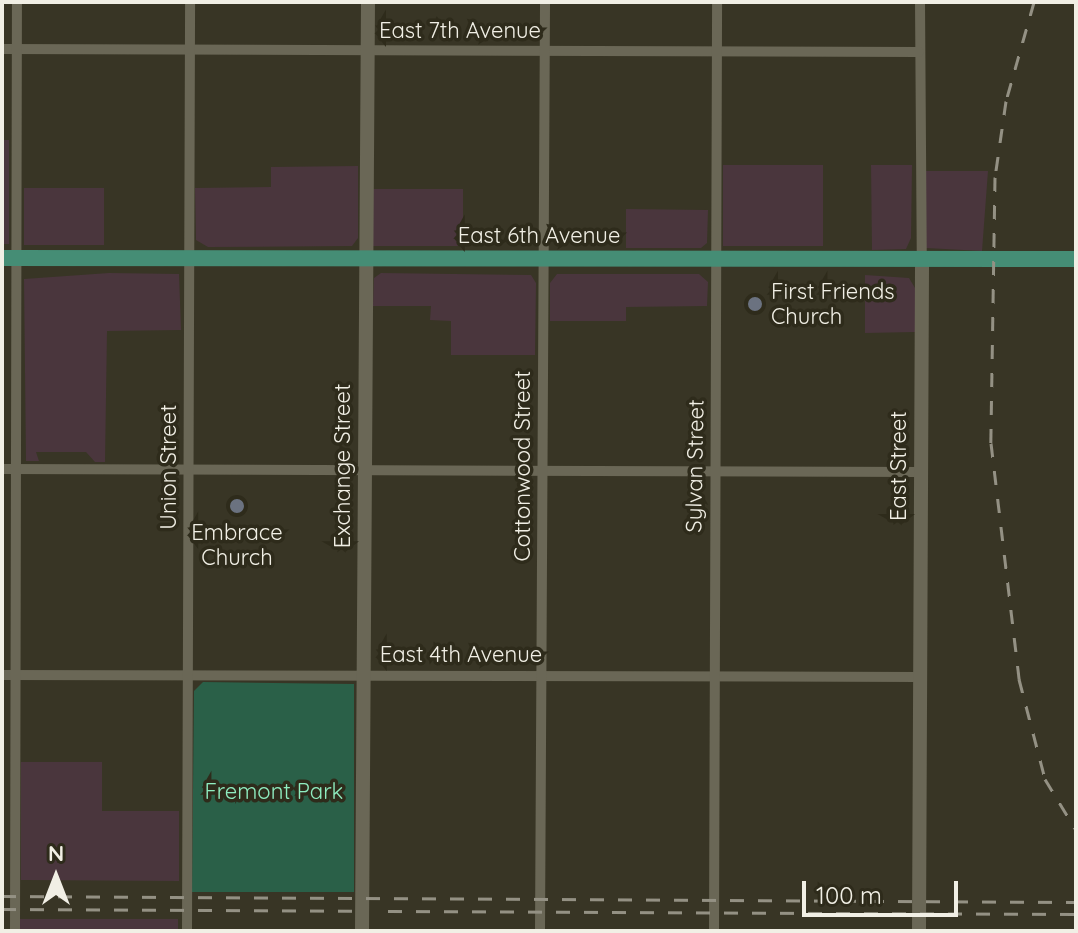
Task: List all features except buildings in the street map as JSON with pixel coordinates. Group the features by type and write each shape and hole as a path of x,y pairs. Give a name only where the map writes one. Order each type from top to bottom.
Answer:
{"main road":[{"name":"East 6th Avenue","path":"9,258 1076,259"}],"street":[{"path":"15,931 17,675 9,258 17,2"},
{"name":"Union Street","path":"187,931 190,2"},
{"name":"Exchange Street","path":"362,931 368,2"},
{"name":"Cottonwood Street","path":"540,931 545,2"},
{"name":"Sylvan Street","path":"714,931 717,2"},
{"name":"East Street","path":"919,931 920,2"},
{"name":"East 7th Avenue","path":"2,49 919,52"},
{"path":"2,469 921,472"},
{"name":"East 4th Avenue","path":"2,675 919,677"}],"shaded area":[{"path":"2,140 9,140 9,244 2,244"},
{"path":"723,165 823,165 823,246 723,246"},
{"path":"871,165 912,165 911,238 906,249 872,250"},
{"path":"358,166 358,238 352,246 208,247 196,240 195,188 271,187 271,167"},
{"path":"924,171 988,171 982,251 926,248"},
{"path":"24,188 104,188 104,245 24,245"},
{"path":"372,189 463,189 463,246 372,246"},
{"path":"626,209 708,210 707,243 701,248 626,248"},
{"path":"109,273 179,274 181,330 107,331 105,462 95,462 86,452 36,452 39,461 26,461 24,279"},
{"path":"381,273 531,275 536,283 535,355 451,355 451,321 430,320 431,306 373,306 374,278"},
{"path":"557,274 699,274 708,282 707,306 626,307 626,321 550,321 550,283"},
{"path":"865,275 909,278 915,288 915,332 865,333"},
{"path":"21,762 102,762 102,811 179,811 179,881 21,880"},
{"path":"20,919 178,919 178,931 20,931"}],"green space":[{"name":"Fremont Park","path":"203,682 354,684 354,892 192,892 194,691"}],"railway":[{"path":"1034,2 1006,101 995,177 991,443 1019,679 1045,779 1076,830"},
{"path":"2,896 1076,902"},
{"path":"2,909 352,911"},
{"path":"388,911 1076,914"}],"place":[{"name":"First Friends Church","path":"755,304"},
{"name":"Embrace Church","path":"237,506"}]}
